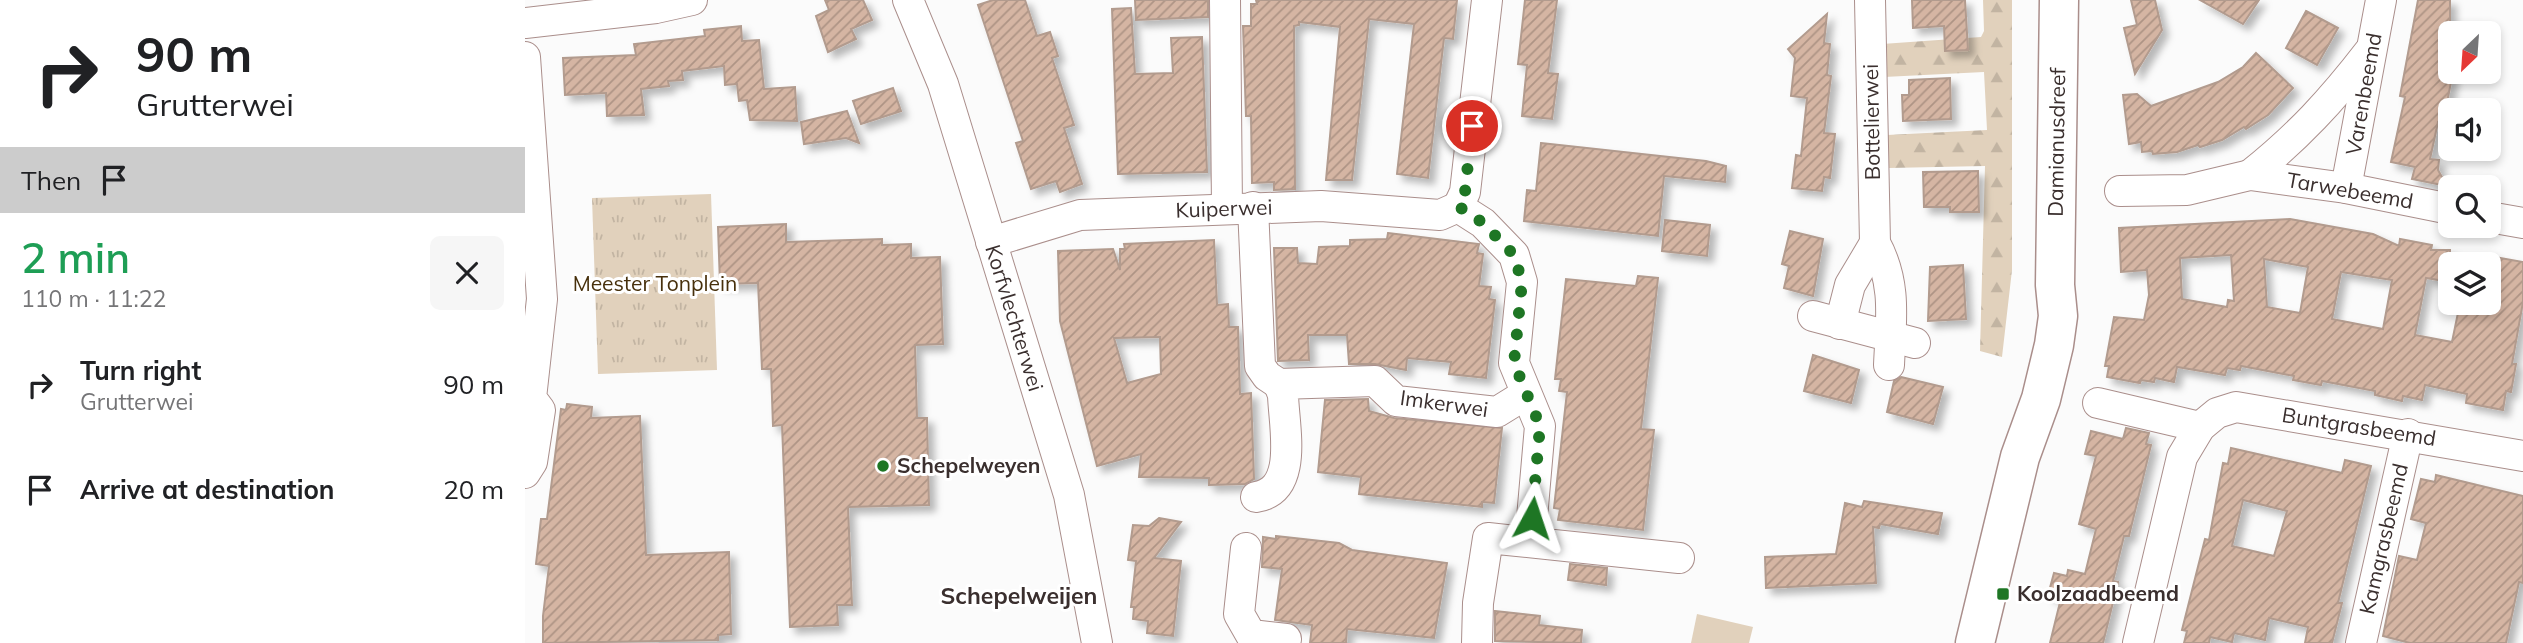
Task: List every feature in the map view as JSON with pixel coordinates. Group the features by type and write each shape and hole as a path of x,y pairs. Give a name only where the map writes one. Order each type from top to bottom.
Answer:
{"street":[{"path":"525,23 656,8 692,0"},
{"name":"Korfvlechterwei","path":"908,0 943,85 1069,495 1097,643"},
{"path":"1225,0 1240,208 1260,366 1267,376 1279,384 1283,395 1284,472 1279,485 1269,495 1256,497"},
{"path":"1487,0 1465,192 1458,206 1483,223 1514,255 1522,282 1514,363 1540,426 1530,541"},
{"name":"Bottelierwei","path":"1870,0 1875,243 1887,265 1898,348 1827,320 1875,243"},
{"name":"Damianusdreef","path":"1975,643 2020,457 2041,399 2058,316 2055,285 2059,0"},
{"name":"Varenbeemd","path":"2346,188 2381,0"},
{"name":"Tarwebeemd","path":"2250,175 2294,140 2327,106 2372,49"},
{"path":"525,57 542,299 531,398 540,410 532,462 525,473"},
{"name":"Tarwebeemd","path":"2120,191 2187,190 2250,175 2346,188 2438,207"},
{"name":"Kuiperwei","path":"991,242 1080,215 1321,206 1440,215 1458,206"},
{"path":"2501,218 2523,223"},
{"name":"Imkerwei","path":"1279,384 1374,381 1396,401 1497,412 1526,394"},
{"path":"2098,403 2200,427"},
{"name":"Buntgrasbeemd","path":"2138,643 2182,457 2200,427 2217,413 2236,407 2408,434 2523,456"},
{"name":"Kamgrasbeemd","path":"2361,643 2408,434"},
{"path":"1477,643 1478,603 1487,538 1679,558"},
{"path":"1246,548 1238,614 1251,635 1286,639 1285,643"}],"green space":[{"path":"1983,0 2012,0 2012,270 2002,357 1980,351 1985,166 1889,168 1887,135 1987,130 1984,72 1884,77 1882,44 1981,37 1984,31"},
{"name":"Meester Tonplein","path":"711,194 717,370 598,374 592,198"},
{"path":"1697,614 1753,627 1749,643 1691,643"}],"building":[{"path":"825,0 863,0 872,20 851,29 856,39 828,52 816,16 829,10"},
{"path":"993,0 1025,0 1037,36 1050,32 1058,56 1052,58 1074,125 1064,128 1082,184 1060,192 1056,181 1031,189 1016,143 1023,141 978,5"},
{"path":"1135,0 1208,0 1208,17 1136,20"},
{"path":"1256,0 1457,0 1453,39 1444,38 1428,178 1397,174 1414,24 1369,19 1352,180 1326,180 1340,27 1299,22 1299,25 1294,26 1295,189 1274,190 1274,182 1252,183 1251,116 1246,116 1243,26 1251,26 1251,4 1257,4"},
{"path":"1525,0 1557,0 1548,73 1558,74 1552,119 1522,116 1527,65 1518,64"},
{"path":"1912,0 1965,0 1968,50 1945,51 1944,26 1913,28"},
{"path":"2131,0 2155,0 2162,30 2135,74 2124,28 2137,25"},
{"path":"2200,0 2259,0 2243,24"},
{"path":"2418,0 2450,0 2450,21 2438,21 2438,84 2451,84 2448,98 2438,98 2438,122 2430,159 2439,161 2438,170 2441,175 2438,175 2438,184 2412,179 2415,167 2391,162 2405,97 2400,96"},
{"path":"1131,8 1135,74 1173,73 1171,38 1202,37 1207,172 1118,174 1112,9"},
{"path":"2306,11 2338,28 2317,65 2286,48"},
{"path":"1827,14 1824,43 1830,44 1827,75 1831,76 1824,133 1835,134 1830,178 1824,177 1822,191 1792,188 1796,155 1801,156 1807,98 1791,96 1795,58 1788,49"},
{"path":"741,26 742,41 759,40 764,89 795,87 797,121 750,120 747,100 739,101 737,84 725,85 724,66 682,71 683,80 668,81 669,86 641,89 644,115 607,116 606,93 565,95 563,58 636,55 634,44 705,36 704,30"},
{"path":"2256,53 2293,88 2268,115 2222,140 2177,152 2153,154 2152,151 2142,152 2141,142 2129,144 2123,95 2137,94 2151,106 2218,82 2243,67"},
{"path":"1950,78 1951,119 1903,121 1902,95 1909,95 1909,80"},
{"path":"893,88 901,111 861,124 853,101"},
{"path":"847,111 859,143 846,138 804,144 801,122"},
{"path":"1541,143 1706,161 1726,166 1725,182 1664,176 1658,236 1524,221 1527,190 1536,191"},
{"path":"1978,171 1979,212 1950,212 1950,207 1924,207 1923,172"},
{"path":"2290,219 2373,234 2399,246 2400,239 2432,245 2431,250 2450,252 2438,252 2438,280 2426,278 2415,335 2452,342 2458,315 2501,315 2501,258 2523,262 2523,302 2512,364 2516,364 2511,392 2506,391 2503,410 2466,403 2467,394 2425,385 2422,400 2403,396 2402,401 2375,395 2375,391 2322,381 2321,385 2293,380 2294,376 2241,366 2240,370 2227,368 2225,375 2177,367 2174,382 2155,378 2154,382 2141,380 2140,383 2107,377 2109,366 2105,366 2114,317 2144,320 2149,295 2147,270 2121,272 2119,228","holes":["2231,255 2234,301 2228,300 2227,307 2182,299 2180,258","2264,259 2308,267 2300,313 2267,307","2341,272 2392,280 2383,329 2332,319"]},
{"path":"1665,220 1710,225 1707,256 1662,251"},
{"path":"786,224 786,242 882,239 882,245 911,244 911,258 940,257 943,344 915,345 917,418 927,418 929,505 848,507 852,605 837,605 838,625 790,627 782,425 773,426 771,369 762,369 758,283 720,284 718,227"},
{"path":"1790,231 1823,239 1813,296 1784,288 1789,266 1782,264"},
{"path":"1388,233 1479,244 1477,253 1483,254 1479,286 1491,287 1489,299 1495,300 1486,378 1449,374 1451,362 1407,358 1406,370 1375,364 1349,364 1347,335 1308,335 1309,360 1278,361 1274,248 1297,248 1298,263 1317,264 1319,247 1350,246 1350,240 1387,239"},
{"path":"1214,240 1217,305 1228,304 1229,327 1238,327 1240,394 1251,393 1254,479 1245,484 1209,485 1209,478 1139,477 1141,454 1097,466 1060,321 1058,251 1113,249 1120,270 1120,249 1125,249 1124,244","holes":["1160,337 1161,374 1127,383 1114,338"]},
{"path":"1963,265 1966,319 1928,321 1930,267"},
{"path":"1638,276 1658,278 1641,429 1654,430 1643,530 1558,520 1560,509 1554,508 1567,392 1559,391 1561,379 1555,379 1566,279 1636,286"},
{"path":"1813,355 1859,370 1851,403 1804,391"},
{"path":"1901,377 1943,387 1933,424 1887,412 1894,381"},
{"path":"1368,399 1369,411 1394,418 1502,428 1494,503 1482,502 1482,507 1359,494 1361,477 1318,472 1325,400"},
{"path":"567,404 592,407 591,418 640,416 646,555 729,552 731,634 718,635 718,640 543,643 549,566 536,564 541,519 547,519 561,409 566,410"},
{"path":"2126,428 2149,433 2146,444 2151,445 2129,536 2124,536 2113,581 2118,582 2103,643 2050,643 2061,598 2048,595 2054,573 2067,576 2068,570 2085,574 2096,529 2079,524 2096,456 2085,454 2091,431 2123,439"},
{"path":"2231,448 2342,473 2345,460 2371,466 2338,603 2342,603 2332,643 2305,643 2308,627 2269,618 2265,640 2234,633 2232,642 2210,637 2209,643 2184,643 2187,631 2182,630 2205,539 2209,540 2223,463 2228,464","holes":["2243,500 2287,511 2274,556 2232,546"]},
{"path":"2436,475 2523,496 2523,583 2519,582 2506,643 2410,643 2383,636 2399,556 2417,560 2426,523 2411,519 2421,479 2435,482"},
{"path":"1864,501 1942,513 1938,534 1880,524 1879,528 1873,527 1876,583 1766,588 1765,557 1836,554 1845,503 1862,507"},
{"path":"1159,518 1181,522 1154,558 1181,561 1173,636 1147,633 1148,621 1133,619 1134,607 1131,607 1136,561 1128,560 1133,525 1149,526"},
{"path":"1276,536 1339,543 1352,550 1447,563 1434,638 1347,629 1346,643 1310,643 1312,625 1275,620 1282,569 1262,567 1263,537 1276,539"},
{"path":"1570,564 1607,568 1606,585 1568,580"},
{"path":"1495,611 1540,616 1539,625 1582,630 1581,643 1495,641"}],"place":[{"name":"Schepelweyen","path":"883,466"},
{"name":"Koolzaadbeemd","path":"2003,594"}],"district":[{"name":"Schepelweijen","path":"1019,596"}],"route":[{"path":"1472,126 1465,192 1458,206 1483,223 1514,255 1522,282 1514,363 1540,426 1532,518"}]}
